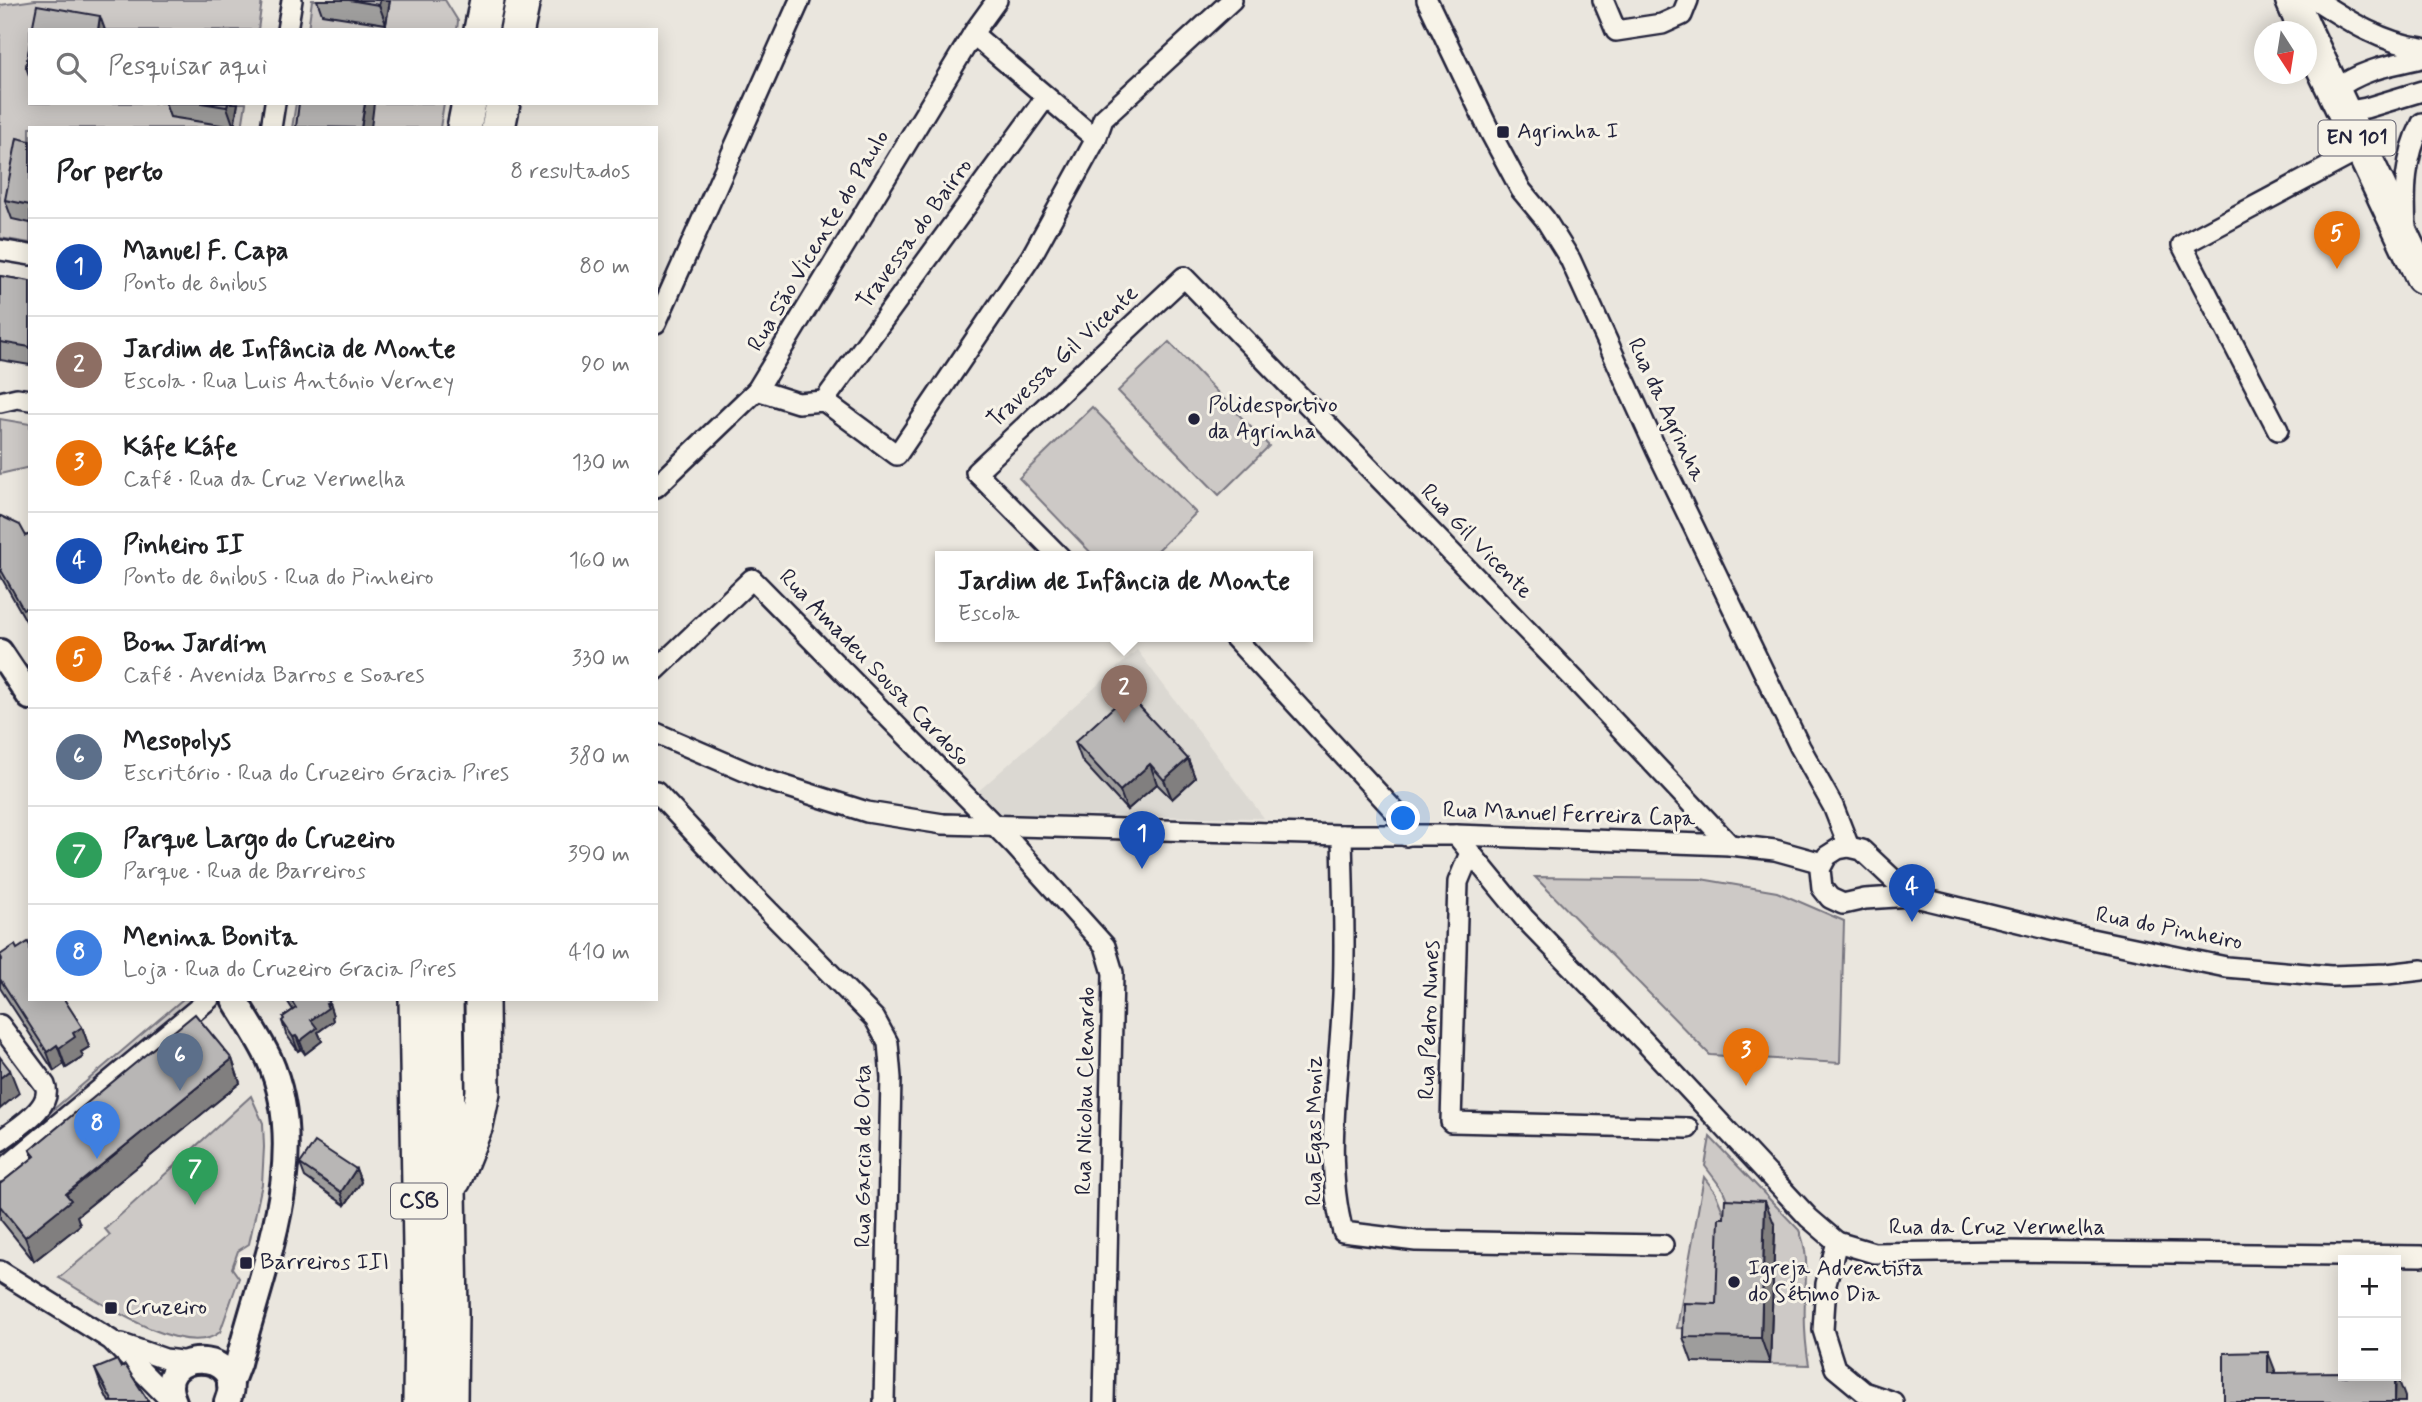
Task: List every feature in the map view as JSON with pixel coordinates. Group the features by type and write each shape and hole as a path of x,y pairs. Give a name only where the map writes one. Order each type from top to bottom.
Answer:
{"highway":[{"path":"481,28 487,0"},
{"path":"464,126 468,105"},
{"path":"498,126 503,105"},
{"path":"522,105 522,126"},
{"name":"CSB","path":"416,1001 420,1402"},
{"name":"CSB","path":"446,1001 450,1402"},
{"path":"449,1192 476,1125 483,1092 482,1001"}],"main road":[{"name":"EN 101","path":"2292,0 2301,21"},
{"name":"EN 101","path":"2317,55 2422,277"}],"street":[{"path":"288,28 292,0"},
{"path":"658,319 800,0"},
{"name":"Rua São Vicente do Paulo","path":"658,485 757,390 973,34 997,0"},
{"path":"757,390 798,403 824,401 897,455 1031,257 1096,139 1103,119 1232,0"},
{"name":"Rua da Agrinha","path":"1427,0 1521,190 1545,219 1570,259 1675,488 1800,747 1833,806 1849,847"},
{"path":"1602,0 1616,31 1662,24 1682,15 1688,0"},
{"path":"2316,0 2376,35 2422,48"},
{"path":"973,34 1096,139"},
{"path":"2422,58 2372,69 2349,79 2339,101 2366,108 2422,91"},
{"name":"Travessa do Bairro","path":"824,401 1046,97"},
{"path":"271,126 275,105"},
{"path":"2407,245 2404,195 2406,168 2411,147 2422,123"},
{"path":"2278,430 2182,245 2362,149"},
{"path":"0,250 28,254"},
{"name":"Travessa Gil Vicente","path":"1054,551 975,472 1184,277"},
{"name":"Rua Gil Vicente","path":"1184,277 1575,680 1730,845"},
{"path":"0,386 16,400"},
{"name":"Rua Amadeu Sousa Cardoso","path":"658,668 752,579 995,826"},
{"path":"1239,642 1403,820 1406,836"},
{"path":"0,652 28,694"},
{"name":"Rua Manuel Ferreira Capa","path":"658,734 762,779 867,812 943,824 1342,835 1456,835 1730,845 1775,850 1822,863"},
{"name":"Rua Garcia de Orta","path":"658,794 875,1019 888,1042 891,1078 884,1402"},
{"name":"Rua Nicolau Clenardo","path":"995,826 1105,946 1113,972 1104,1402"},
{"name":"Rua Egas Moniz","path":"1342,835 1342,1010 1335,1141 1335,1202 1343,1232 1416,1241 1663,1245"},
{"name":"Rua da Cruz Vermelha","path":"1456,835 1525,919 1643,1040 1809,1218 1837,1242 1874,1253 2004,1251 2422,1256"},
{"path":"1822,863 1838,849 1849,847"},
{"name":"Rua do Pinheiro","path":"1849,847 1862,850 1911,896"},
{"name":"Rua Pedro Nunes","path":"1470,853 1458,882 1451,1122 1688,1128"},
{"path":"1865,899 1877,880 1873,861"},
{"name":"Rua do Pinheiro","path":"1822,863 1822,888 1830,898 1843,904 1865,899 1911,896 2073,935 2226,967 2331,976 2422,970"},
{"path":"0,1172 207,1001"},
{"path":"229,1393 278,1220 285,1158 284,1110 270,1061 235,1001"},
{"path":"0,1025 45,1085 48,1093 44,1104 0,1141"},
{"path":"1837,1242 1826,1284 1823,1330 1835,1368 1864,1392 1893,1402"},
{"path":"0,1271 111,1340 164,1359 200,1362 226,1374 229,1393"},
{"path":"173,1402 170,1389 176,1372 228,1351 246,1331"},
{"path":"111,1340 173,1402"}],"shaded area":[{"path":"35,0 262,0 258,28 28,28 28,105 246,105 242,126 28,126 28,243 0,238 0,5"},
{"path":"312,0 445,0 458,21 457,28 308,28"},
{"path":"296,105 444,105 440,126 292,126"},
{"name":"Polidesportivo da Agrinha","path":"1169,342 1269,446 1219,495 1118,391"},
{"name":"Polidesportivo da Agrinha","path":"1092,407 1196,513 1157,551 1089,551 1019,478"},
{"path":"0,419 28,424 28,467 0,474"},
{"path":"1137,650 1264,818 1010,814 997,812 974,795"},
{"path":"1535,877 1701,879 1777,892 1844,921 1840,1063 1710,1055"},
{"path":"181,1001 192,1001 0,1159 0,1155"},
{"path":"251,1096 263,1123 262,1184 249,1244 238,1251 232,1268 239,1278 220,1332 204,1339 184,1339 162,1333 115,1311 59,1278 110,1235 105,1229"},
{"path":"1710,1137 1799,1230 1806,1255 1805,1323 1809,1365 1770,1364 1775,1226 1772,1220 1735,1219 1723,1190 1705,1166"},
{"path":"1704,1177 1715,1192 1728,1224 1725,1330 1677,1328"}],"building":[{"path":"349,0 380,0 379,5"},
{"path":"37,5 100,16 98,28 32,28"},
{"path":"299,105 365,105 361,126 296,126"},
{"path":"17,138 28,141 28,205 5,200"},
{"path":"0,276 28,281 28,347 0,342"},
{"path":"0,516 20,525 26,536 28,535 28,606 23,609 0,568"},
{"path":"1128,694 1188,759 1164,780 1150,764 1120,791 1075,742"},
{"path":"28,942 28,1001 65,1001 82,1027 73,1033 75,1037 59,1048 57,1045 47,1052 0,979 0,955 15,945 17,949"},
{"path":"291,1001 329,1003 326,1004 328,1008 311,1020 317,1028 300,1041 296,1036 293,1037 282,1021 283,1017 296,1008"},
{"path":"195,1014 232,1059 66,1194 71,1200 25,1237 0,1206 0,1184 35,1156 30,1150"},
{"path":"0,1057 10,1070 0,1078"},
{"path":"315,1142 356,1169 341,1192 300,1164"},
{"path":"1725,1199 1765,1201 1761,1338 1683,1337 1684,1303 1716,1304 1719,1218 1724,1218"},
{"path":"2268,1352 2268,1373 2338,1372 2338,1381 2395,1381 2395,1402 2224,1402 2224,1353"},
{"path":"117,1360 121,1368 125,1365 149,1402 113,1402 95,1369"}],"place":[{"name":"Agrinha I","path":"1503,132"},
{"name":"Bom Jardim","path":"2337,269"},
{"name":"Polidesportivo da Agrinha","path":"1194,419"},
{"name":"Jardim de Infância de Monte","path":"1124,723"},
{"name":"Manuel F. Capa","path":"1142,869"},
{"name":"Pinheiro II","path":"1912,922"},
{"name":"Káfe Káfe","path":"1746,1086"},
{"name":"Mesopolys","path":"180,1091"},
{"name":"Menina Bonita","path":"97,1159"},
{"name":"Parque Largo do Cruzeiro","path":"195,1205"},
{"name":"Barreiros III","path":"246,1263"},
{"name":"Igreja Adventista do Sétimo Dia","path":"1734,1282"},
{"name":"Cruzeiro","path":"111,1308"}]}
